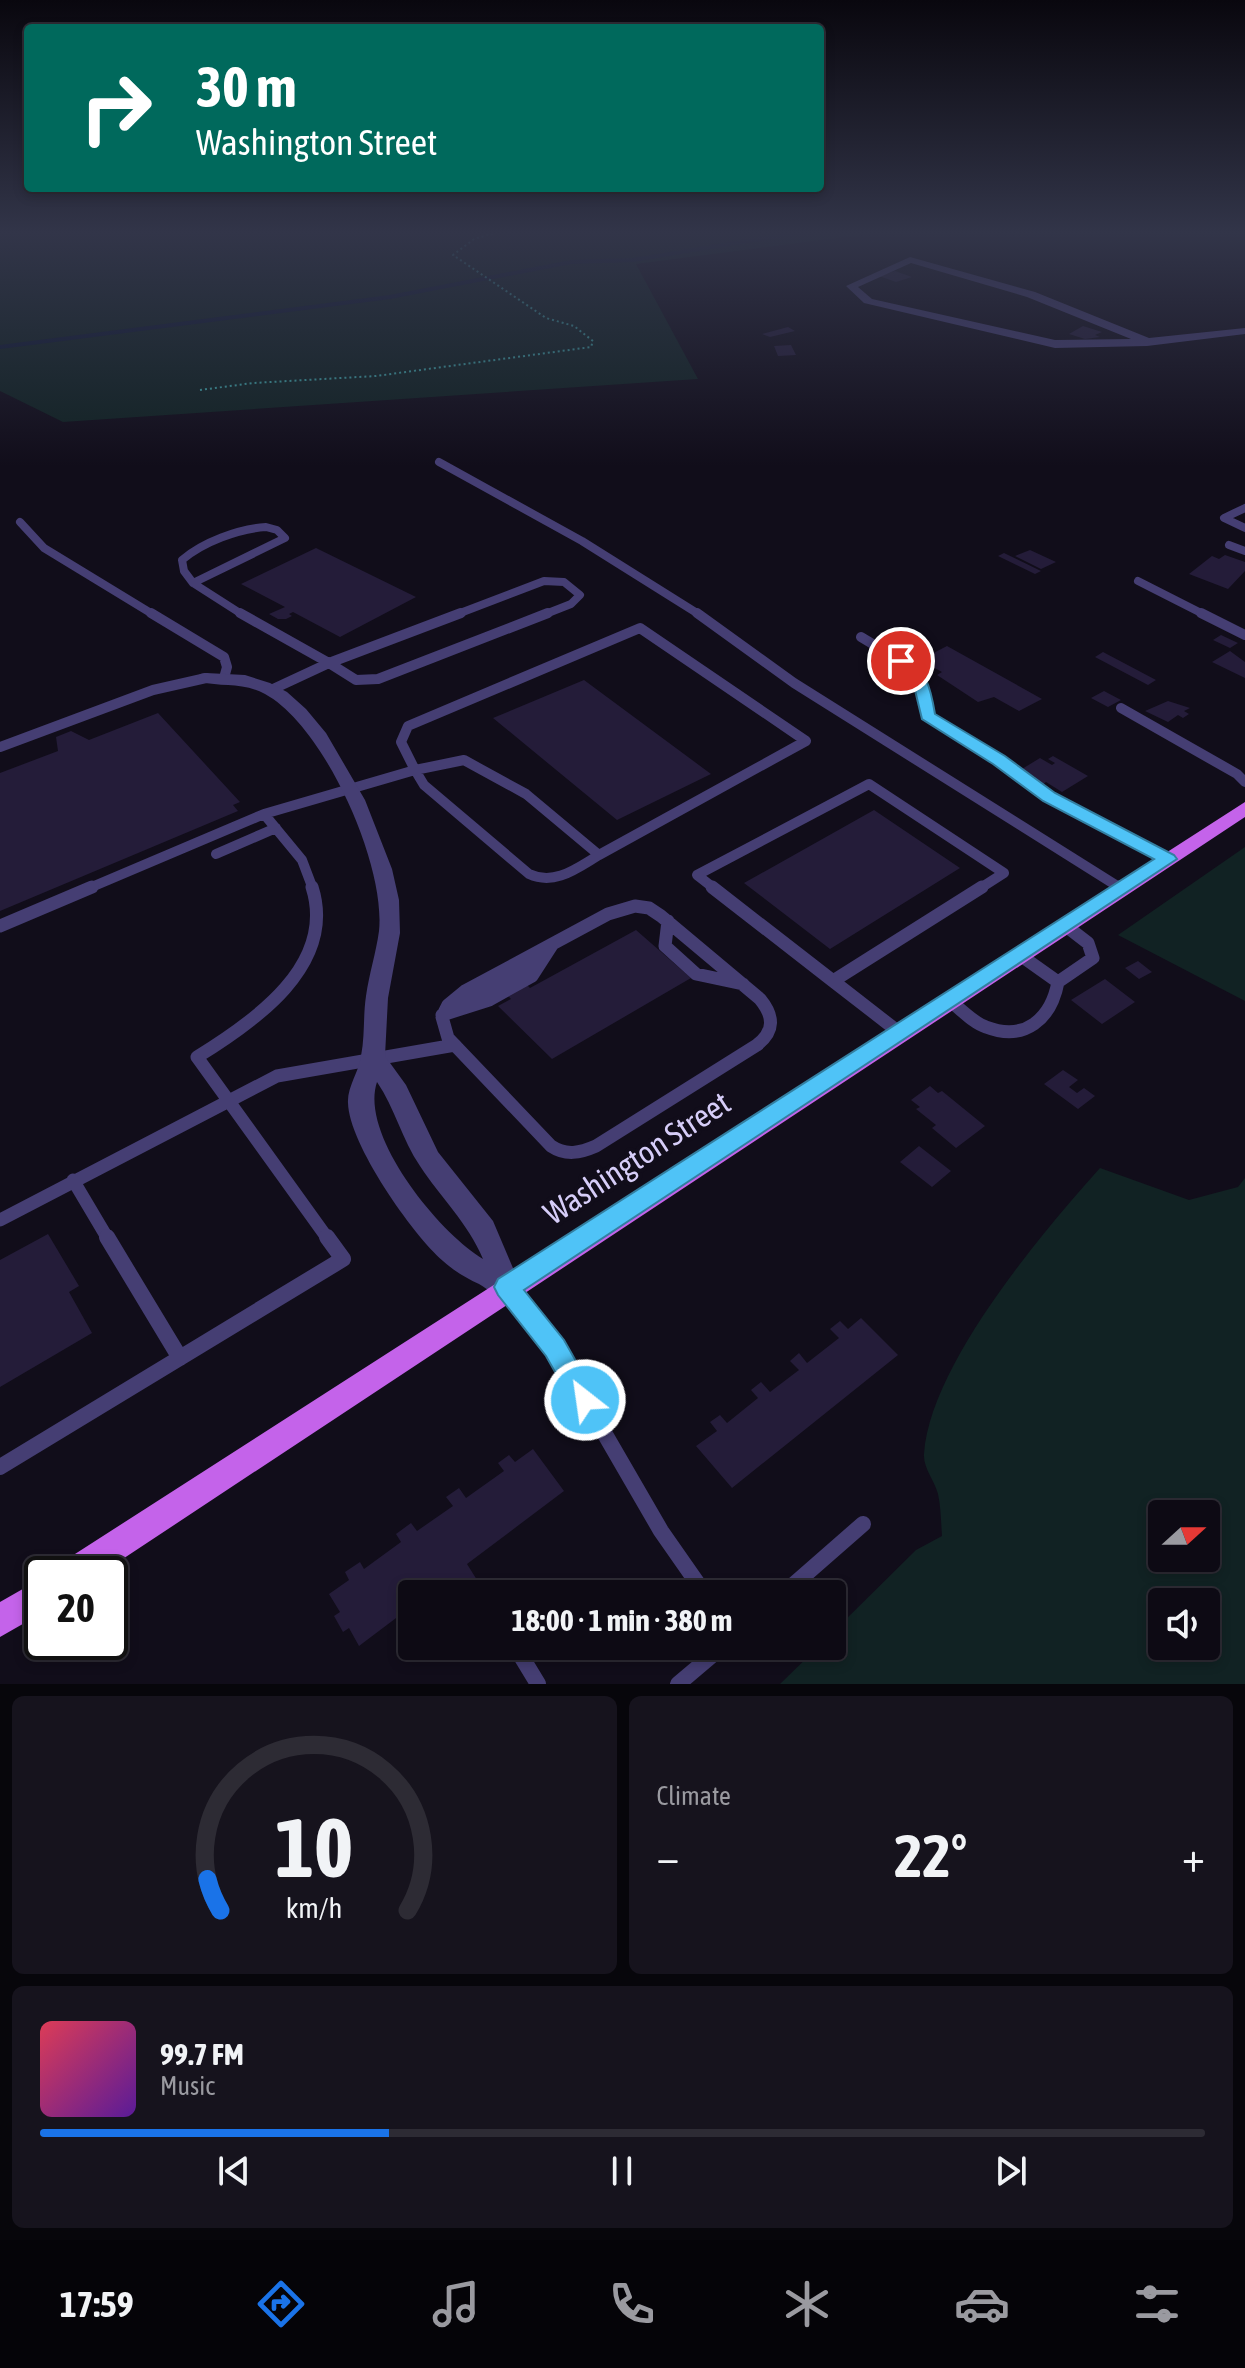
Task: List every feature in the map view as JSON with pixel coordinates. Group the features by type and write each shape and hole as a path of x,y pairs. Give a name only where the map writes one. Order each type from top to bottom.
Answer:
{"main road":[{"name":"Washington Street","path":"99,1556 1245,808"},
{"path":"0,1621 24,1606"}],"street":[{"path":"905,310 1055,344 1147,342 1245,331"},
{"path":"1069,310 1147,342"},
{"path":"215,678 252,681 289,701 311,723 347,788 378,857 388,888 390,914 377,991 373,1058 360,1103 386,1166 448,1249 507,1287"},
{"path":"373,1058 397,1092 428,1158 484,1229 507,1287"}],"lane":[{"path":"439,462 582,541 686,605 794,683 1122,889"},
{"path":"1245,508 1224,518 1245,528"},
{"path":"0,747 153,690 215,678 227,667 224,657 44,548 20,522"},
{"path":"192,583 278,544 284,539 284,534 269,527 252,527 189,554 181,563 192,583 208,595 329,663 356,680 378,679 571,604 580,595 561,581 544,581 329,663 271,690"},
{"path":"1229,545 1245,551"},
{"path":"1138,581 1245,635"},
{"path":"640,628 806,741 556,877 535,878 424,785 415,770 401,743 402,731 408,726 640,628"},
{"path":"861,637 901,661 921,681 927,716 999,760 1049,797 1168,859"},
{"path":"1121,708 1237,774 1245,782"},
{"path":"0,926 264,814 347,788 456,760 478,765 532,798 599,855"},
{"path":"832,981 1004,873 869,784 697,875 832,981 900,1033"},
{"path":"0,1467 343,1259 197,1057 248,1026 277,1000 299,970 314,929 316,897 312,882 297,852 264,814"},
{"path":"216,854 276,828"},
{"path":"627,907 649,908 668,921 764,1003 771,1015 772,1028 765,1040 583,1151 561,1152 551,1146 443,1031 442,1015 446,1004 552,944 627,907"},
{"path":"668,921 665,946 693,972 743,984"},
{"path":"950,1001 985,1027 1017,1031 1032,1026 1054,1004 1058,982 1093,958 1093,949 1085,939 1066,926"},
{"path":"442,1015 543,961 552,944"},
{"path":"1020,955 1058,982"},
{"path":"0,1220 227,1100 288,1072 455,1045"},
{"path":"73,1180 180,1358"},
{"path":"507,1287 555,1348 661,1531 695,1580"},
{"path":"799,1580 863,1524"},
{"path":"523,1660 538,1684"},
{"path":"678,1684 706,1660"}],"path":[{"path":"200,390 253,383 376,376 591,347 593,341 574,326 546,318 534,310"}],"shaded area":[{"path":"0,310 661,310 698,379 63,422 0,391"},
{"path":"1245,847 1245,1001 1118,935"},
{"path":"1100,1168 1189,1200 1238,1187 1245,1178 1245,1684 780,1684 805,1660 846,1660 846,1619 916,1550 942,1536 938,1494 924,1459 931,1419 946,1381 967,1342 992,1302 1048,1228"}],"building":[{"path":"1083,326 1102,332 1095,335 1100,337 1085,339 1069,334"},
{"path":"788,327 795,331 770,337 762,334"},
{"path":"791,345 796,355 778,356 774,346"},
{"path":"316,548 416,597 340,637 293,612 286,619 278,619 269,614 285,607 241,584"},
{"path":"1030,550 1056,562 1041,569 1015,556"},
{"path":"1004,553 1041,571 1035,574 998,556"},
{"path":"1225,555 1245,562 1245,571 1228,589 1189,574 1212,556 1219,559"},
{"path":"1221,635 1238,643 1230,648 1213,640"},
{"path":"947,646 1042,699 1019,711 994,697 978,702 937,675 942,672 920,660"},
{"path":"1230,651 1245,662 1245,678 1212,662"},
{"path":"1103,652 1156,680 1148,685 1095,657"},
{"path":"584,680 711,774 617,820 493,718"},
{"path":"1104,691 1121,700 1108,707 1091,698"},
{"path":"1168,701 1190,708 1184,711 1189,714 1183,718 1178,715 1168,722 1145,711"},
{"path":"158,713 240,802 233,805 238,811 0,911 0,773 58,751 56,737 71,731 89,740"},
{"path":"1053,756 1088,776 1062,792 1046,782 1041,786 1030,779 1035,777 1022,769 1040,758 1052,765 1055,763 1048,759"},
{"path":"874,810 960,868 830,949 744,883"},
{"path":"636,930 691,978 552,1059 498,1006 511,999 500,987 519,977 530,988"},
{"path":"1138,961 1152,972 1139,979 1125,968"},
{"path":"1105,979 1135,1002 1102,1024 1071,1000"},
{"path":"1063,1070 1078,1080 1069,1087 1077,1093 1084,1088 1095,1096 1078,1109 1044,1084"},
{"path":"930,1086 938,1093 942,1091 985,1126 956,1148 932,1128 936,1125 916,1109 920,1107 911,1100"},
{"path":"919,1146 951,1171 932,1187 900,1162"},
{"path":"48,1234 79,1286 69,1292 92,1333 0,1387 0,1260"},
{"path":"861,1318 898,1355 732,1488 696,1446 717,1431 710,1422 720,1415 727,1423 758,1398 751,1390 761,1382 770,1392 799,1370 790,1361 799,1353 807,1363 839,1338 830,1329 840,1321 848,1329"},
{"path":"533,1449 564,1491 467,1564 477,1580 398,1580 398,1617 359,1646 349,1628 343,1632 334,1616 340,1612 329,1594 349,1580 345,1572 360,1562 364,1569 401,1542 396,1534 411,1523 417,1531 453,1506 446,1497 459,1488 466,1498 504,1471 498,1463 509,1455 515,1462"}],"waterway":[{"path":"0,347 292,310"}],"route":[{"path":"585,1400 555,1348 507,1287 1168,859 1049,797 999,760 927,716 921,681 901,661"}]}
